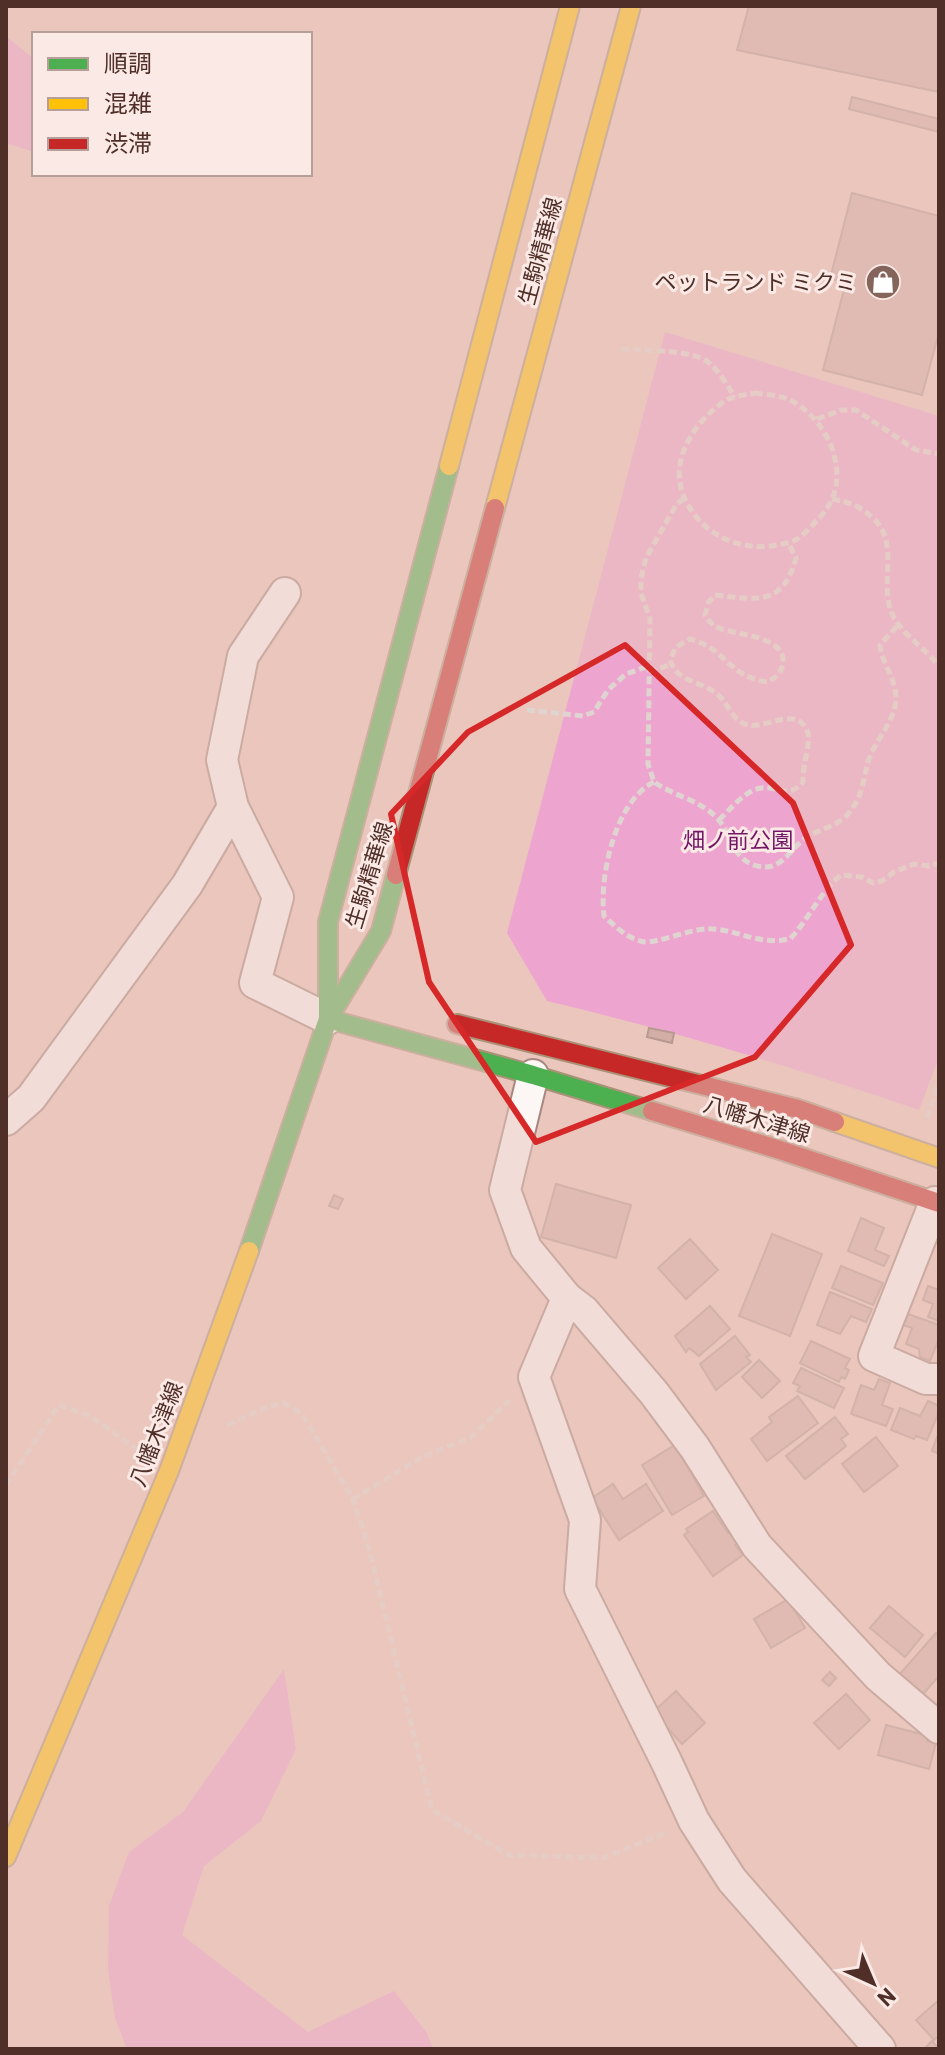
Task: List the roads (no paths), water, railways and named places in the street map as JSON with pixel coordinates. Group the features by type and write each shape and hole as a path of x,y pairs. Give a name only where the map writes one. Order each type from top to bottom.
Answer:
{"main road":[{"name":"生駒精華線","path":"328,1019 328,922 570,6"},
{"name":"生駒精華線","path":"328,1019 381,931 631,6"},
{"path":"328,1019 385,1017"},
{"name":"八幡木津線","path":"6,1857 169,1471 254,1238 328,1019 533,1075 780,1150 937,1203"},
{"name":"八幡木津線","path":"441,1020 798,1109 939,1158"}],"street":[{"path":"285,593 243,656 222,760 233,807 278,897 255,983 328,1019"},
{"path":"6,1120 31,1098 178,897 233,807"},
{"path":"533,1075 505,1190 526,1248 654,1393 695,1448 757,1546 878,1676 939,1728"},
{"path":"937,1203 874,1356 926,1379 939,1379"},
{"path":"567,1298 534,1377 585,1520 580,1589 694,1821 732,1880 880,2049"}],"place":[{"name":"ペットランド ミクミ","path":"883,282"}],"park label":[{"name":"畑ノ前公園","path":"738,840"}]}
